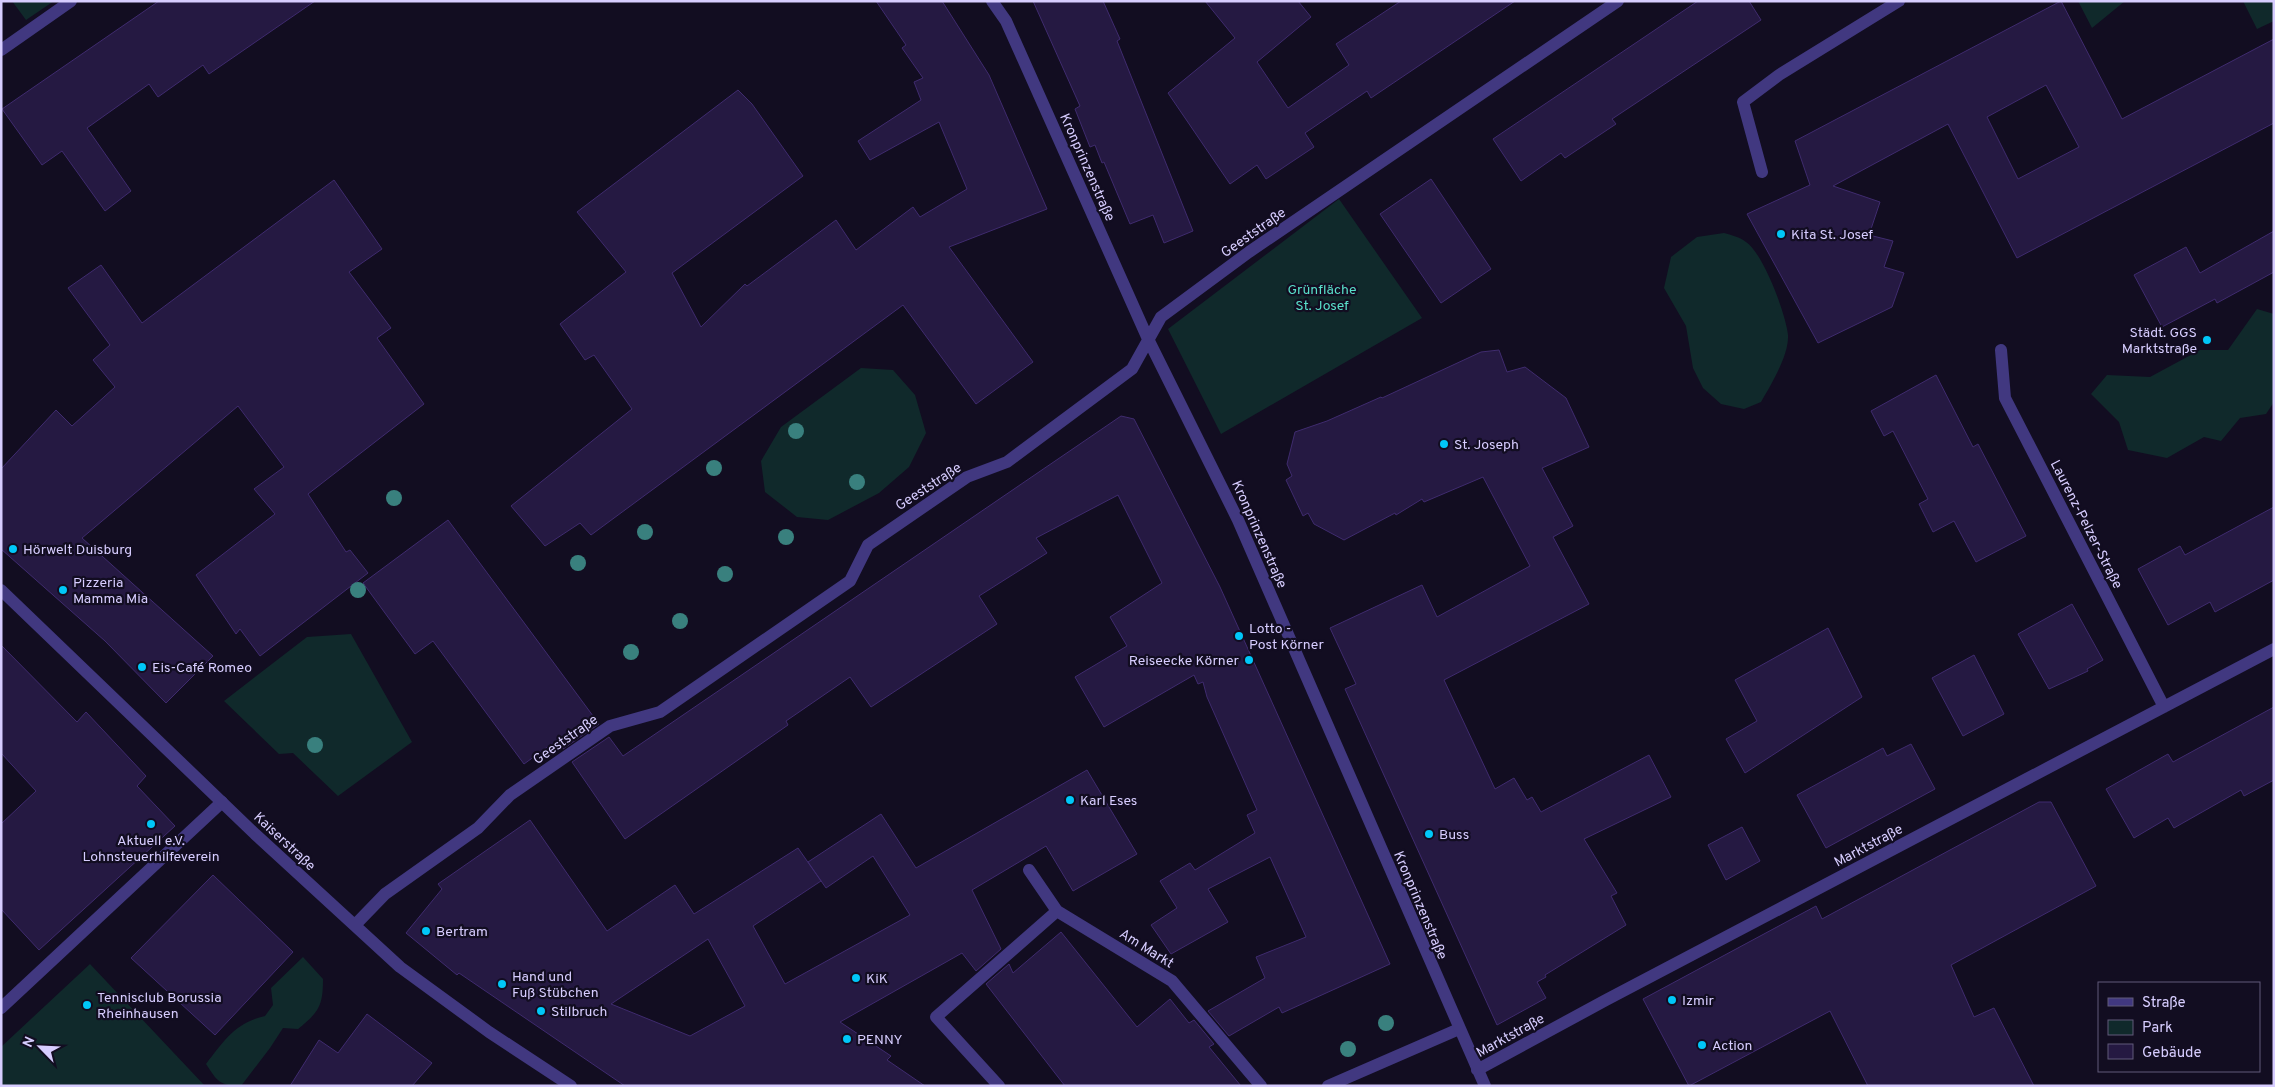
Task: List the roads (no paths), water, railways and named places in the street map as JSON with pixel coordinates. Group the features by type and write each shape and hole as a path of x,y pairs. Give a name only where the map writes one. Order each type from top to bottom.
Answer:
{"street":[{"path":"1,50 71,1"},
{"name":"Kronprinzenstraße","path":"992,1 1006,20 1148,339 1238,520 1485,1086"},
{"name":"Geeststraße","path":"355,925 385,894 478,828 510,795 610,726 660,712 850,581 868,545 966,477 1007,462 1132,370 1161,317 1249,252 1618,1"},
{"path":"1762,172 1743,102 1779,75 1899,1"},
{"name":"Laurenz-Pelzer-Straße","path":"2001,350 2005,398 2164,707"},
{"name":"Kaiserstraße","path":"1,590 222,802 408,972 489,1032 571,1086"},
{"name":"Marktstraße","path":"1477,1070 1606,1000 2274,649"},
{"path":"1,1008 222,802"},
{"name":"Am Markt","path":"1029,870 1057,910 1172,981 1261,1086"},
{"path":"998,1086 936,1017 1057,910"},
{"path":"1328,1086 1459,1029"}],"place":[{"name":"Kita St. Josef","path":"1781,234"},
{"name":"Städt. GGS Marktstraße","path":"2207,340"},
{"name":"St. Joseph","path":"1444,444"},
{"name":"Hörwelt Duisburg","path":"13,549"},
{"name":"Pizzeria Mamma Mia","path":"63,590"},
{"name":"Lotto - Post Körner","path":"1239,636"},
{"name":"Reiseecke Körner","path":"1249,660"},
{"name":"Eis-Café Romeo","path":"142,667"},
{"name":"Karl Eses","path":"1070,800"},
{"name":"Aktuell e.V. Lohnsteuerhilfeverein","path":"151,824"},
{"name":"Buss","path":"1429,834"},
{"name":"Bertram","path":"426,931"},
{"name":"KiK","path":"856,978"},
{"name":"Hand und Fuß Stübchen","path":"502,984"},
{"name":"Izmir","path":"1672,1000"},
{"name":"Tennisclub Borussia Rheinhausen","path":"87,1005"},
{"name":"Stilbruch","path":"541,1011"},
{"name":"PENNY","path":"847,1039"},
{"name":"Action","path":"1702,1045"}],"park label":[{"name":"Grünfläche St. Josef","path":"1322,298"}]}
